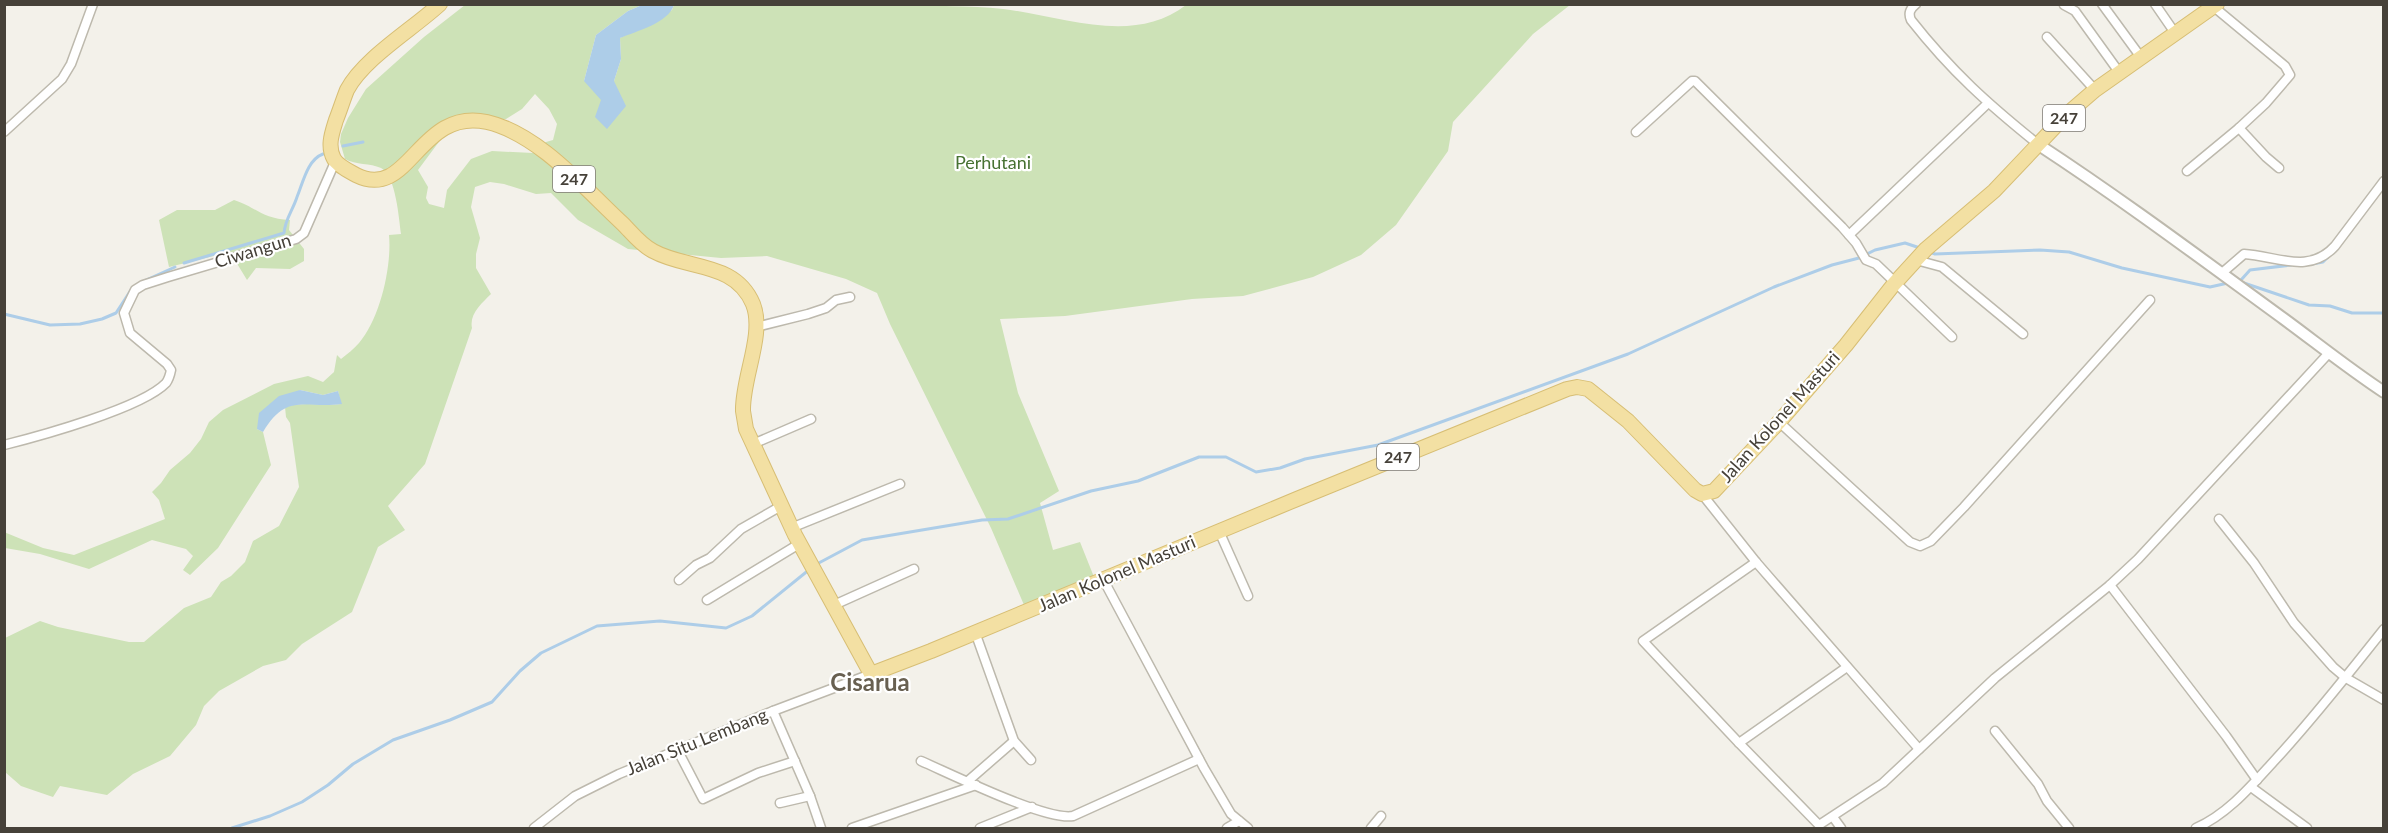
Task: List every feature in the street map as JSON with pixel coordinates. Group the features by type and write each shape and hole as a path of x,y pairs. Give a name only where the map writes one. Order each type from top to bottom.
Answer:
{"main road":[{"path":"335,162 331,139 348,89 366,67 405,31 440,4"},
{"name":"Jalan Kolonel Masturi","path":"871,674 1567,389 1577,387 1588,389 1628,421 1702,494 1714,490 1779,422 1920,255 1994,191 2067,114 2095,90 2140,56 2215,6"},
{"name":"247","path":"335,162 358,176 377,181 402,169 423,143 447,126 474,120 487,122 511,130 528,139 652,251 724,272 738,282 753,304 757,319 743,411 746,429 799,544 871,674"}],"street":[{"path":"4,132 62,79 76,53 93,4"},
{"path":"1916,4 1911,7 1909,15 1911,20 1946,63 1988,104 2039,145 2092,179 2232,280 2328,354 2384,392"},
{"path":"2102,4 2140,56"},
{"path":"2155,4 2175,33"},
{"path":"2064,5 2075,11 2119,72"},
{"path":"2187,171 2266,103 2290,75 2285,66 2215,6"},
{"path":"2047,37 2095,90"},
{"path":"1636,132 1694,81 1736,119 1849,235 1865,256 1952,337"},
{"path":"1849,235 1988,104"},
{"path":"2239,128 2279,168"},
{"name":"Ciwangun","path":"4,445 54,432 129,404 164,385 171,370 130,333 124,313 135,290 143,285 241,254 288,242 304,233 335,162"},
{"path":"2222,273 2244,254 2292,263 2318,260 2335,246 2384,181"},
{"path":"1920,255 1942,267 2023,334"},
{"path":"756,327 826,308 833,301 850,297"},
{"path":"1779,422 1910,542 1920,546 1931,541 1964,507 2150,300"},
{"path":"1756,562 1643,641 1820,827 1883,783 1995,678 2138,560 2328,354"},
{"path":"753,444 811,419"},
{"path":"791,528 900,484"},
{"path":"1702,494 1756,562 1919,749"},
{"path":"679,580 696,565 710,558 741,529 781,506"},
{"path":"2219,519 2254,563 2294,623 2333,667 2346,678 2384,700"},
{"path":"1219,531 1248,596"},
{"path":"707,600 799,544"},
{"path":"834,605 914,569"},
{"path":"1103,579 1231,814 1248,828"},
{"path":"2110,585 2226,736 2254,783 2307,828"},
{"path":"2196,828 2206,824 2254,783 2346,678 2384,629"},
{"path":"975,632 1014,741 1031,760"},
{"path":"1739,743 1847,667"},
{"name":"Jalan Situ Lembang","path":"534,828 563,804 587,789 677,749 871,674"},
{"path":"773,711 810,796 821,828"},
{"path":"1995,731 2038,784 2047,801 2068,828"},
{"path":"852,828 972,783 1014,741"},
{"path":"677,749 703,799 758,773 795,761"},
{"path":"921,761 1054,816 1073,816 1199,759"},
{"path":"780,803 810,796"},
{"path":"980,828 1032,807"},
{"path":"1371,828 1381,816"},
{"path":"1833,817 1840,828"},
{"path":"1227,828 1239,821"}],"green space":[{"name":"Perhutani","path":"901,4 978,7 1003,9 1073,22 1121,26 1143,24 1165,17 1186,5 1570,5 1533,34 1453,122 1448,151 1396,225 1361,255 1313,277 1243,296 1192,299 1065,316 1000,319 1018,393 1059,491 1040,503 1053,550 1080,542 1094,577 1024,605 991,528 890,324 877,293 846,279 767,256 721,258 628,249 578,220 551,193 536,194 490,182 475,187 471,207 480,238 476,254 476,268 491,294 472,318 472,328 425,464 388,506 405,530 378,547 352,612 302,644 286,660 263,666 219,691 204,706 196,725 170,756 133,774 107,795 60,786 53,797 21,786 5,772 5,638 40,621 129,642 144,642 184,608 211,597 221,582 245,562 253,541 279,526 299,487 290,423 286,417 285,407 298,404 341,404 338,391 323,395 300,390 257,429 263,432 271,465 218,548 190,575 183,570 193,556 186,549 152,540 89,569 40,554 5,548 4,532 43,548 74,555 165,519 159,500 152,492 170,470 190,453 201,439 209,422 223,410 274,384 308,376 323,382 334,372 337,355 341,359 359,343 373,320 383,292 389,262 389,235 401,234 396,198 386,172 377,166 345,159 340,142 348,118 366,89 424,37 465,5 642,5 628,11 596,35 584,81 614,81 621,59 620,38 672,10 674,5","holes":["535,94 549,109 557,124 553,140 546,142 533,153 492,151 471,159 447,190 444,208 429,204 426,198 428,187 418,170 444,135 492,119 506,119 522,109"]},
{"path":"234,200 273,218 290,220 289,230 304,249 304,261 290,269 256,268 247,280 230,252 169,267 159,220 177,210 215,210"}],"water":[{"path":"642,5 674,5 659,22 620,38 621,59 614,81 626,106 607,129 595,117 601,100 584,81 596,35 628,11"},
{"path":"300,390 323,395 338,391 342,404 289,407 280,411 263,432 257,429 259,413 279,396"}],"waterway":[{"path":"343,146 363,142"},
{"path":"184,263 284,233 287,219 306,172 313,161 323,154"},
{"path":"815,565 862,540 982,520 1008,519 1091,491 1138,481 1199,457 1226,457 1256,472 1280,468 1305,459 1378,445 1628,354 1774,287 1832,265 1859,258 1875,250 1905,243 1920,248"},
{"path":"1929,252 1935,254 2040,250 2069,252 2122,268 2210,287 2228,283"},
{"path":"2312,264 2323,262 2328,257"},
{"path":"2241,280 2250,270 2291,265"},
{"path":"144,281 175,267"},
{"path":"2238,281 2309,305 2330,306 2352,313 2384,313"},
{"path":"4,314 50,325 80,324 116,313 131,290"},
{"path":"232,828 270,816 302,802 328,785 353,764 393,740 492,702 520,671 541,653 597,626 660,621 726,628 752,616 810,569"}],"district":[{"name":"Cisarua","path":"870,683"}]}
